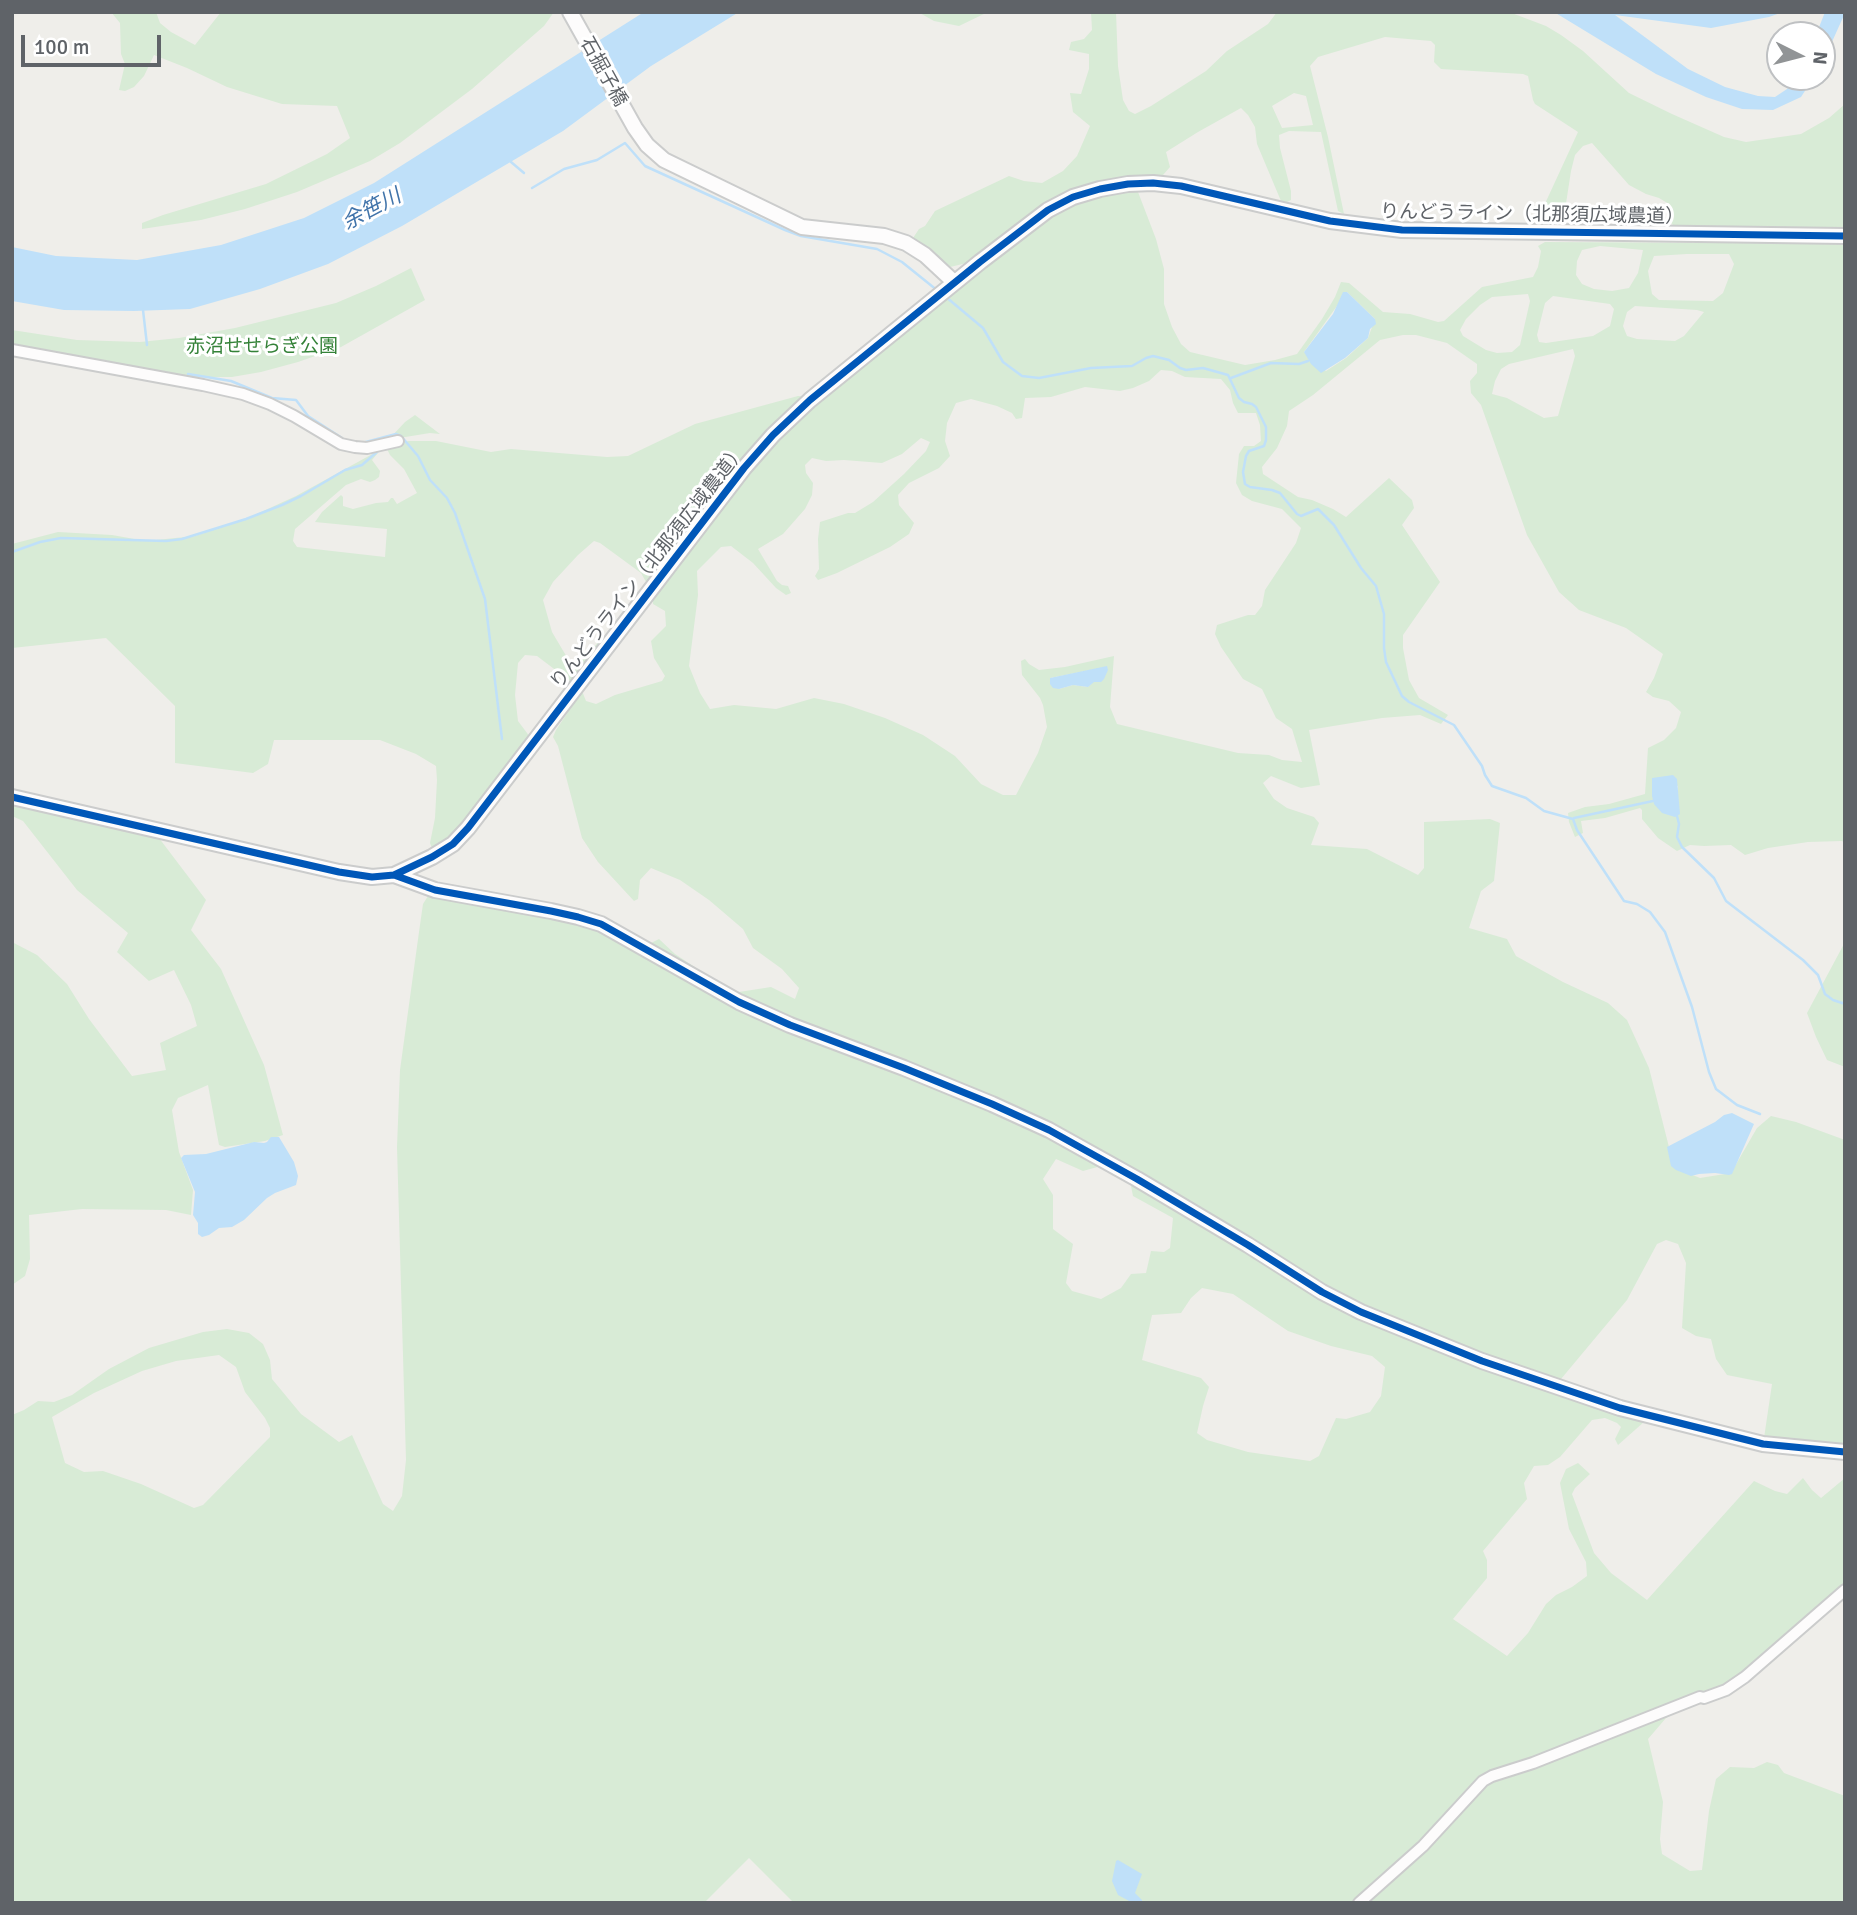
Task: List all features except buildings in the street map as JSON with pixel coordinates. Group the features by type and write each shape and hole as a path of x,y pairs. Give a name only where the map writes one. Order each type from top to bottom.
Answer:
{"street":[{"name":"石掘子橋","path":"571,15 633,125 654,153 674,166 802,226 884,236 906,243 925,255 954,282"},
{"name":"りんどうライン（北那須広域農道）","path":"12,797 339,872 372,877 394,875 432,858 453,844 468,828 744,468 774,435 810,400 954,282 1048,210 1073,197 1100,189 1153,183 1181,186 1330,221 1402,230 1845,236"},
{"path":"12,350 243,394 270,404 341,443 355,447 367,448 398,441"},
{"path":"394,875 435,890 551,911 600,924 749,1007 904,1068 1049,1130 1137,1179 1322,1292 1361,1312 1482,1361 1633,1412 1763,1444 1845,1452"},
{"path":"1359,1903 1423,1846 1483,1781 1700,1697 1726,1690 1745,1677 1845,1590"}],"green space":[{"path":"111,12 156,12 160,23 195,45 221,12 554,12 544,26 472,89 400,143 370,161 297,192 245,209 201,220 142,229 142,223 163,215 266,184 327,154 350,138 337,106 282,104 227,87 154,55 144,76 134,87 125,91 119,90 125,64 121,54 120,23"},
{"path":"918,12 988,12 959,26 934,21"},
{"path":"1091,12 1116,12 1118,66 1123,100 1129,111 1135,114 1206,71 1227,51 1268,24 1277,12 1509,12 1546,26 1561,35 1583,51 1629,93 1724,137 1746,142 1801,134 1829,118 1845,104 1845,843 1808,842 1768,848 1745,855 1731,845 1690,845 1677,851 1658,838 1642,819 1640,808 1605,818 1581,821 1583,833 1575,837 1568,813 1645,794 1648,748 1664,740 1676,728 1681,712 1669,701 1653,697 1646,692 1663,654 1626,628 1579,610 1559,592 1527,535 1481,405 1471,393 1470,381 1477,373 1477,364 1447,343 1416,335 1380,340 1313,395 1289,411 1287,426 1277,448 1262,467 1263,474 1298,497 1312,500 1346,517 1389,478 1412,500 1414,508 1402,525 1440,582 1403,635 1403,648 1409,680 1419,698 1448,715 1441,724 1420,715 1382,718 1309,730 1320,785 1301,788 1271,776 1263,783 1274,799 1287,808 1314,817 1319,823 1311,845 1367,849 1418,875 1424,868 1424,822 1490,819 1500,823 1494,881 1481,891 1469,928 1507,939 1516,956 1608,1003 1627,1020 1649,1068 1671,1155 1678,1169 1700,1178 1731,1173 1757,1128 1771,1116 1845,1140 1845,1449 1764,1438 1772,1384 1727,1375 1716,1359 1711,1339 1696,1336 1682,1328 1686,1263 1678,1244 1666,1240 1657,1244 1627,1300 1561,1379 1557,1392 1644,1419 1644,1422 1618,1445 1615,1439 1621,1427 1617,1423 1605,1418 1592,1420 1560,1457 1548,1465 1534,1466 1524,1483 1527,1499 1483,1551 1487,1560 1487,1578 1453,1619 1507,1656 1528,1633 1546,1604 1587,1576 1586,1562 1569,1529 1560,1483 1566,1469 1578,1463 1590,1474 1572,1494 1594,1553 1611,1573 1647,1600 1754,1481 1787,1494 1803,1478 1821,1498 1845,1478 1845,1587 1738,1678 1666,1718 1648,1739 1663,1802 1660,1839 1662,1854 1690,1871 1702,1870 1716,1779 1730,1767 1754,1768 1767,1762 1778,1765 1784,1773 1845,1796 1845,1903 794,1903 749,1858 704,1903 12,1903 12,1415 38,1401 54,1402 72,1395 109,1369 149,1348 203,1332 227,1329 249,1333 263,1344 270,1360 272,1379 301,1414 339,1442 352,1435 383,1504 393,1511 402,1496 406,1460 397,1147 400,1070 423,904 428,896 442,897 465,888 572,911 647,945 659,939 675,954 722,985 739,992 771,987 795,999 799,988 782,969 753,948 743,929 680,880 651,868 640,880 638,899 634,901 598,862 582,838 558,746 553,737 556,730 582,691 586,701 596,704 615,695 662,681 665,676 654,658 651,641 666,626 665,611 653,604 653,594 641,573 600,543 594,541 578,555 553,582 543,600 552,632 568,659 578,664 607,633 570,681 537,656 525,655 518,663 515,695 518,721 530,737 457,833 432,848 430,843 435,818 436,766 416,754 380,740 274,740 268,764 253,773 175,763 175,706 106,638 12,648 12,544 58,532 112,535 146,541 195,536 248,518 296,496 376,452 378,453 372,460 380,471 379,477 370,482 361,479 346,485 295,529 293,541 297,547 385,557 387,529 315,522 341,495 343,506 353,509 388,502 391,498 397,504 417,493 404,469 390,455 387,449 392,444 436,441 491,452 511,449 607,457 628,456 695,424 798,396 817,397 971,262 950,267 935,258 913,238 935,211 1009,176 1042,183 1063,171 1077,156 1090,126 1073,112 1070,93 1081,94 1089,69 1089,54 1069,50 1071,42 1084,39 1092,30","holes":["1385,37 1431,41 1435,45 1434,62 1441,69 1528,76 1535,104 1578,132 1537,221 1544,223 1565,210 1575,155 1583,146 1592,143 1629,185 1669,204 1670,222 1675,227 1720,232 1734,243 1545,242 1538,246 1541,251 1533,277 1482,287 1444,321 1438,322 1410,314 1383,312 1349,283 1341,282 1322,319 1297,354 1245,365 1190,352 1181,344 1164,304 1164,269 1138,192 1138,181 1147,176 1163,175 1170,167 1166,152 1241,108 1255,127 1257,144 1281,201 1291,200 1291,191 1279,135 1289,131 1321,132 1338,211 1344,214 1310,66 1318,57","1294,93 1306,96 1313,125 1282,128 1272,106","1600,246 1643,250 1638,273 1629,288 1612,291 1594,289 1582,284 1576,275 1577,261 1582,250","1729,254 1734,264 1723,293 1713,301 1659,300 1652,294 1648,271 1654,256","1347,292 1375,319 1368,338 1346,358 1326,371 1304,352","1528,294 1530,301 1520,345 1512,352 1497,353 1486,350 1463,336 1460,330 1466,319 1492,297","1553,296 1610,304 1614,309 1610,326 1593,336 1539,342 1537,335 1545,303","1635,306 1704,312 1684,336 1675,341 1627,336 1623,326 1627,312","1573,349 1575,356 1558,416 1544,418 1507,398 1492,394 1501,369 1509,364","1161,370 1172,371 1185,377 1221,379 1230,390 1238,413 1256,413 1261,441 1254,446 1244,446 1239,454 1236,483 1242,495 1252,501 1282,509 1301,528 1296,543 1265,590 1262,606 1255,615 1217,625 1215,634 1243,679 1262,689 1276,718 1292,729 1302,762 1282,760 1269,755 1238,753 1117,724 1110,707 1114,656 1039,670 1025,659 1021,661 1022,675 1043,705 1047,727 1038,753 1016,795 1003,795 981,784 955,756 923,735 844,704 814,698 776,709 734,705 710,709 689,666 698,595 697,571 721,547 731,546 753,563 776,588 786,595 791,593 788,586 777,581 758,549 783,534 805,509 812,495 813,483 806,473 805,465 812,458 882,463 902,454 921,438 930,442 926,451 873,502 855,513 820,522 819,569 815,576 818,580 890,547 909,534 914,523 899,505 898,495 909,483 939,468 950,456 945,441 947,423 956,403 971,399 997,406 1012,413 1016,419 1022,418 1025,398 1051,397 1085,387 1120,391 1149,381","1107,667 1088,687 1073,685 1059,689 1050,678","1652,778 1678,786 1678,794 1652,796","1056,1159 1083,1171 1101,1166 1130,1181 1133,1196 1173,1218 1170,1248 1164,1252 1151,1251 1146,1273 1131,1274 1121,1288 1101,1299 1072,1291 1066,1283 1073,1244 1053,1229 1053,1195 1043,1179","1202,1288 1233,1294 1288,1331 1331,1346 1372,1356 1385,1367 1381,1396 1370,1412 1346,1419 1336,1418 1319,1456 1310,1461 1248,1452 1207,1440 1197,1433 1209,1387 1201,1378 1142,1360 1152,1315 1181,1313","219,1355 236,1367 245,1392 270,1428 270,1437 203,1505 194,1508 141,1484 103,1471 84,1472 65,1463 52,1417 94,1393 142,1371 176,1361"]},
{"name":"赤沼せせらぎ公園","path":"411,268 425,300 341,347 261,372 232,377 193,377 12,345 12,330 77,340 140,342 235,328 336,303"},
{"path":"415,415 440,434 393,439 391,437 405,422"},
{"path":"12,803 159,838 206,900 191,930 221,969 264,1065 283,1135 265,1141 225,1147 219,1145 208,1085 178,1098 172,1110 179,1152 193,1190 191,1215 166,1210 82,1209 29,1215 30,1259 25,1276 12,1285 12,942 37,955 67,984 89,1019 132,1076 166,1070 160,1043 197,1026 191,1005 174,970 149,981 117,952 128,933 77,890 23,821 12,816"},
{"path":"1845,942 1845,1067 1827,1060 1807,1013"}],"water":[{"name":"余笹川","path":"644,12 739,12 651,66 563,131 402,226 328,264 260,289 190,309 64,310 12,301 12,247 56,256 137,260 221,245 304,218 374,183"},
{"path":"1554,12 1783,12 1711,28 1615,15 1688,69 1725,87 1758,96 1775,97 1784,91 1805,91 1801,97 1773,110 1742,109 1706,97 1656,74"},
{"path":"1825,12 1845,13 1836,33 1836,21 1821,21"},
{"path":"1343,292 1347,292 1375,319 1376,324 1370,329 1368,338 1345,358 1321,373 1311,364 1304,352 1333,314"},
{"path":"1107,666 1104,679 1088,687 1073,685 1059,689 1050,684 1050,678"},
{"path":"1673,775 1677,779 1680,814 1675,817 1662,813 1654,804 1652,796 1652,778"},
{"path":"1732,1113 1754,1124 1732,1174 1691,1176 1671,1166 1667,1147"},
{"path":"271,1137 279,1137 294,1162 298,1176 296,1185 267,1198 244,1220 232,1227 219,1228 202,1237 198,1234 198,1223 193,1215 195,1192 181,1158 184,1155 206,1154 254,1142 264,1143"},
{"path":"1118,1860 1142,1874 1135,1893 1142,1903 1133,1903 1118,1895 1112,1881"}],"waterway":[{"path":"532,188 564,169 597,160 625,143 645,166 801,236 877,249 902,262 938,291"},
{"path":"511,162 524,173"},
{"path":"946,297 983,328 1003,362 1022,376 1039,378 1091,368 1132,366 1153,356 1169,360 1186,370 1203,368 1228,375 1239,398 1256,407 1266,427 1264,446 1249,451 1246,456 1243,472 1245,484 1280,493 1301,516 1318,509 1334,525 1361,568 1376,586 1384,614 1386,662 1402,696 1454,725 1492,786 1526,798 1544,811 1573,819 1577,830 1624,901 1637,904 1650,912 1665,932 1692,1007 1716,1089 1737,1105 1760,1114"},
{"path":"143,310 147,345"},
{"path":"1231,378 1271,363 1299,364 1308,361"},
{"path":"188,374 231,381 272,398 296,400 308,416 342,438"},
{"path":"362,443 396,434 401,436 418,456 430,480 447,498 455,513 485,599 502,739"},
{"path":"12,552 61,538 166,541 182,539 282,505 345,470 362,465 378,451"},
{"path":"1574,818 1653,801"},
{"path":"1677,816 1677,837 1682,847 1714,878 1726,901 1803,960 1818,975 1825,994 1845,1004"}],"cycle path":[{"path":"12,797 339,872 372,877 394,875 432,857 453,844 468,828 744,468 773,435 810,400 980,262 1048,210 1073,197 1128,184 1153,183 1181,186 1330,221 1402,230 1845,236"},
{"path":"394,875 435,890 551,911 601,924 739,1002 790,1025 992,1104 1049,1130 1137,1179 1322,1292 1361,1312 1482,1361 1620,1408 1763,1444 1845,1452"}]}
